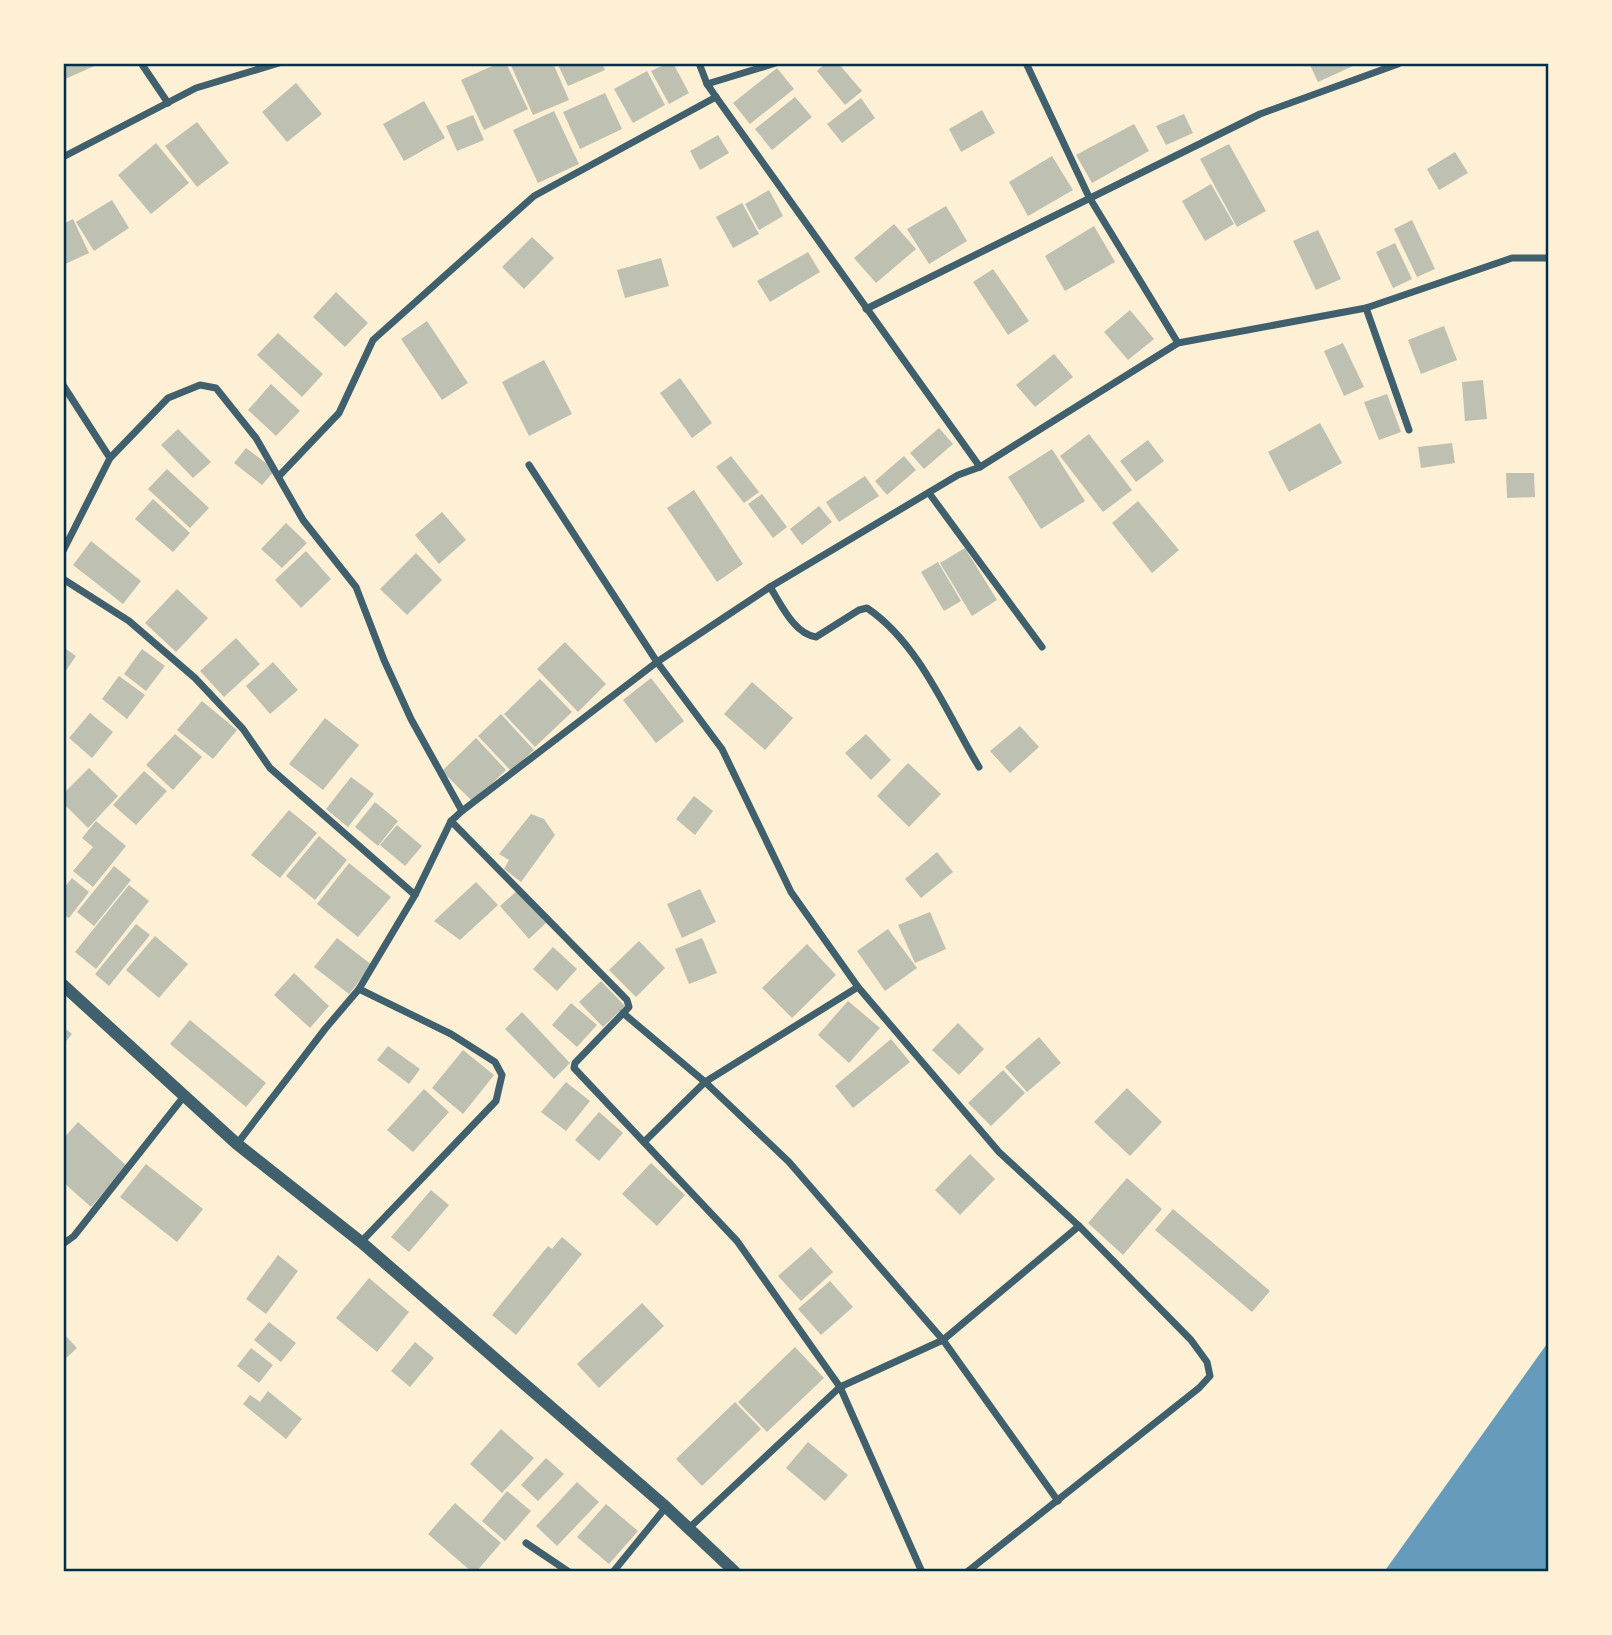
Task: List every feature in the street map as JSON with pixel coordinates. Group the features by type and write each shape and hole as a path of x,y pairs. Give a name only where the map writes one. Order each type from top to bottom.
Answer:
{"street":[{"path":"141,63 168,103"},
{"path":"63,157 196,88 279,63"},
{"path":"699,63 707,84 716,97 980,467"},
{"path":"707,84 776,63"},
{"path":"1026,63 1089,197 1178,343"},
{"path":"866,309 1260,114 1398,64"},
{"path":"279,476 339,414 373,340 534,196 716,97"},
{"path":"237,1144 359,989 415,895 451,821 657,662 770,587 958,475 980,467 1178,343 1366,308 1512,258 1549,258"},
{"path":"1366,308 1409,430"},
{"path":"63,385 110,458"},
{"path":"63,551 110,458 168,398 200,385 216,388 256,438 303,520 356,587 384,660 411,719 462,811"},
{"path":"529,464 657,662 722,749 792,892 858,986 999,1152 1079,1226 1191,1340 1208,1362 1210,1376 1199,1388 967,1572"},
{"path":"929,493 1042,647"},
{"path":"63,579 129,621 195,678 243,729 270,768 415,895"},
{"path":"770,587 798,628 808,636 816,637 859,610 867,608 883,619 928,675 979,767"},
{"path":"451,821 627,1000 629,1007 575,1063 574,1068 737,1241 840,1387 922,1572"},
{"path":"63,985 237,1144 361,1242 666,1507 735,1572"},
{"path":"644,1142 705,1082 858,986"},
{"path":"359,989 452,1034 495,1062 502,1074 496,1101 361,1242"},
{"path":"623,1013 705,1082 789,1162 943,1340 1058,1501"},
{"path":"63,1244 74,1236 185,1095"},
{"path":"688,1529 840,1387 943,1340 1079,1226"},
{"path":"613,1572 666,1507"},
{"path":"526,1543 569,1572"}],"water":[{"path":"1549,1341 1549,1572 1384,1572"}],"building":[{"path":"63,63 101,63 63,80"},
{"path":"499,63 506,63 528,109 484,130 461,80"},
{"path":"510,63 553,63 569,100 533,115"},
{"path":"557,63 602,63 605,70 568,86"},
{"path":"673,63 689,93 669,104 651,71"},
{"path":"826,63 838,63 862,91 845,105 817,71"},
{"path":"1309,63 1352,63 1353,66 1318,82"},
{"path":"777,68 794,89 750,124 733,103"},
{"path":"647,71 665,105 633,123 614,89"},
{"path":"296,83 322,114 287,142 262,112"},
{"path":"605,93 622,129 580,149 563,112"},
{"path":"795,97 812,117 772,150 755,129"},
{"path":"861,98 875,118 842,143 827,124"},
{"path":"424,101 445,138 404,161 383,124"},
{"path":"982,110 995,133 961,152 949,129"},
{"path":"554,111 579,164 538,183 513,130"},
{"path":"1184,114 1193,133 1166,145 1156,126"},
{"path":"473,115 484,140 457,151 446,126"},
{"path":"197,122 229,163 197,187 165,146"},
{"path":"1134,124 1149,151 1092,183 1076,155"},
{"path":"718,135 729,153 700,170 690,151"},
{"path":"156,143 189,183 151,214 118,175"},
{"path":"1229,144 1266,211 1237,227 1200,159"},
{"path":"1455,152 1468,173 1439,190 1427,169"},
{"path":"1052,156 1073,190 1028,216 1009,182"},
{"path":"1211,184 1234,224 1205,241 1182,201"},
{"path":"769,190 783,216 759,230 745,204"},
{"path":"112,200 129,228 94,251 76,222"},
{"path":"742,203 759,234 733,248 716,217"},
{"path":"946,206 967,241 929,264 907,229"},
{"path":"73,219 89,253 63,265 63,224"},
{"path":"1412,220 1435,269 1417,277 1394,229"},
{"path":"894,224 916,249 876,283 854,258"},
{"path":"1094,226 1115,262 1065,291 1045,256"},
{"path":"1318,230 1341,279 1316,290 1293,241"},
{"path":"532,237 554,258 524,289 502,267"},
{"path":"1395,243 1412,279 1393,288 1376,252"},
{"path":"808,252 820,272 770,302 757,281"},
{"path":"661,258 669,286 625,298 617,270"},
{"path":"993,269 1029,321 1008,335 973,282"},
{"path":"336,292 368,323 345,347 313,317"},
{"path":"1130,310 1154,339 1128,360 1104,332"},
{"path":"427,321 468,383 442,400 401,339"},
{"path":"1444,326 1457,360 1421,374 1408,340"},
{"path":"278,333 323,374 302,397 257,355"},
{"path":"1343,343 1364,387 1344,396 1324,351"},
{"path":"1054,354 1073,377 1035,407 1016,385"},
{"path":"544,360 572,414 529,436 502,382"},
{"path":"680,378 712,423 692,438 660,393"},
{"path":"1483,380 1487,419 1465,421 1462,382"},
{"path":"271,384 300,411 276,436 248,410"},
{"path":"1387,394 1401,432 1379,440 1364,402"},
{"path":"1320,423 1342,463 1289,492 1268,452"},
{"path":"939,428 953,444 924,469 910,453"},
{"path":"178,429 211,462 193,478 161,445"},
{"path":"1089,434 1132,490 1103,512 1060,456"},
{"path":"1148,440 1164,461 1136,482 1120,461"},
{"path":"1452,443 1455,463 1421,468 1418,447"},
{"path":"246,448 275,470 262,485 234,463"},
{"path":"1052,449 1085,501 1041,529 1008,477"},
{"path":"731,456 759,492 744,503 716,467"},
{"path":"904,456 916,470 887,495 875,481"},
{"path":"167,469 209,508 190,528 148,489"},
{"path":"1506,473 1534,473 1535,497 1507,498"},
{"path":"865,476 879,496 839,522 826,502"},
{"path":"694,490 743,564 717,582 667,508"},
{"path":"762,494 787,527 773,538 748,504"},
{"path":"153,499 190,533 173,552 135,519"},
{"path":"1138,501 1179,550 1152,573 1112,523"},
{"path":"819,506 832,522 802,545 790,529"},
{"path":"442,512 466,540 439,564 415,535"},
{"path":"286,523 307,543 282,568 261,549"},
{"path":"91,541 141,581 123,604 73,565"},
{"path":"965,548 997,600 972,616 940,563"},
{"path":"306,551 331,579 301,608 275,580"},
{"path":"416,553 442,580 407,615 380,589"},
{"path":"938,562 961,601 944,611 921,572"},
{"path":"177,589 208,618 176,652 145,623"},
{"path":"236,638 260,664 224,697 200,671"},
{"path":"565,642 606,684 578,712 537,669"},
{"path":"63,647 76,656 63,675"},
{"path":"142,649 165,666 146,691 124,674"},
{"path":"273,662 298,690 270,714 246,686"},
{"path":"119,676 145,695 127,719 102,699"},
{"path":"651,678 684,721 656,743 623,700"},
{"path":"540,679 572,712 535,747 504,714"},
{"path":"752,682 793,718 765,750 724,714"},
{"path":"202,701 237,730 213,759 177,730"},
{"path":"90,713 113,732 92,758 69,738"},
{"path":"501,714 534,750 511,771 478,736"},
{"path":"325,718 359,745 323,790 289,764"},
{"path":"1020,726 1039,747 1010,773 990,751"},
{"path":"175,734 202,757 173,790 146,765"},
{"path":"866,734 891,760 871,780 845,753"},
{"path":"476,738 506,770 473,802 442,771"},
{"path":"908,763 941,794 909,827 877,796"},
{"path":"89,768 118,796 88,828 63,803 63,794"},
{"path":"144,771 167,791 136,825 113,805"},
{"path":"351,777 374,794 348,827 326,809"},
{"path":"694,796 713,811 695,835 676,819"},
{"path":"375,802 398,821 378,846 355,827"},
{"path":"289,810 317,833 280,878 251,855"},
{"path":"531,814 544,819 555,835 521,882 504,869 509,860 499,854"},
{"path":"96,821 126,846 93,887 73,871 93,847 82,838"},
{"path":"397,825 422,846 405,866 380,845"},
{"path":"319,836 347,860 315,900 286,876"},
{"path":"937,852 953,872 921,898 905,879"},
{"path":"349,863 391,897 358,937 317,904"},
{"path":"114,866 131,880 94,926 77,912"},
{"path":"72,878 89,892 69,918 63,914 63,889"},
{"path":"476,882 498,905 460,940 434,921"},
{"path":"129,885 149,901 96,969 75,952"},
{"path":"700,889 716,922 682,938 667,904"},
{"path":"518,890 546,923 529,939 500,906"},
{"path":"930,912 946,949 915,963 898,925"},
{"path":"136,924 150,935 109,986 95,974"},
{"path":"888,929 917,968 885,991 857,951"},
{"path":"155,936 188,964 159,998 126,970"},
{"path":"337,938 372,965 349,994 314,967"},
{"path":"702,938 717,973 689,984 675,949"},
{"path":"639,941 665,968 636,997 609,970"},
{"path":"807,944 836,975 792,1018 762,988"},
{"path":"553,947 577,969 557,991 533,969"},
{"path":"294,973 329,1006 310,1028 274,995"},
{"path":"601,981 625,1006 603,1027 579,1002"},
{"path":"848,1001 880,1028 849,1063 818,1035"},
{"path":"571,1003 597,1025 577,1047 552,1025"},
{"path":"522,1012 570,1063 554,1079 505,1029"},
{"path":"190,1020 266,1083 246,1107 170,1044"},
{"path":"958,1023 984,1049 959,1075 932,1050"},
{"path":"63,1027 72,1034 63,1045"},
{"path":"1039,1037 1061,1063 1027,1092 1005,1067"},
{"path":"891,1039 910,1062 853,1108 835,1086"},
{"path":"388,1046 420,1069 409,1084 377,1060"},
{"path":"463,1050 494,1075 463,1114 432,1088"},
{"path":"1003,1070 1025,1093 991,1126 968,1103"},
{"path":"566,1082 590,1101 566,1131 541,1112"},
{"path":"1127,1088 1162,1122 1130,1156 1094,1122"},
{"path":"424,1089 449,1112 413,1152 387,1130"},
{"path":"599,1112 623,1133 599,1161 575,1140"},
{"path":"78,1122 127,1166 91,1207 63,1182 63,1139"},
{"path":"970,1154 995,1179 960,1215 935,1190"},
{"path":"651,1163 685,1195 657,1226 622,1194"},
{"path":"146,1164 203,1209 177,1242 120,1197"},
{"path":"1127,1178 1162,1209 1123,1255 1088,1223"},
{"path":"431,1190 449,1205 409,1252 391,1237"},
{"path":"1173,1209 1270,1291 1252,1312 1155,1230"},
{"path":"562,1237 582,1254 516,1335 492,1315 548,1246 552,1249"},
{"path":"811,1247 833,1272 801,1301 778,1276"},
{"path":"278,1255 298,1271 266,1314 246,1299"},
{"path":"369,1278 409,1312 377,1352 336,1318"},
{"path":"830,1281 853,1307 821,1335 798,1309"},
{"path":"642,1303 664,1326 599,1388 577,1364"},
{"path":"269,1322 296,1343 281,1362 254,1340"},
{"path":"63,1333 77,1348 63,1361"},
{"path":"415,1342 434,1358 410,1387 391,1371"},
{"path":"795,1347 824,1378 767,1432 738,1402"},
{"path":"251,1348 273,1365 259,1383 237,1366"},
{"path":"268,1391 302,1419 286,1439 243,1404 250,1395 260,1402"},
{"path":"735,1402 761,1429 702,1486 676,1459"},
{"path":"501,1429 534,1458 502,1493 470,1464"},
{"path":"808,1442 848,1475 825,1501 786,1468"},
{"path":"546,1458 564,1474 538,1501 521,1485"},
{"path":"577,1482 599,1502 557,1546 536,1526"},
{"path":"507,1491 531,1511 505,1541 482,1521"},
{"path":"455,1503 501,1543 476,1572 472,1572 428,1534"},
{"path":"606,1504 638,1531 609,1564 577,1537"}]}
